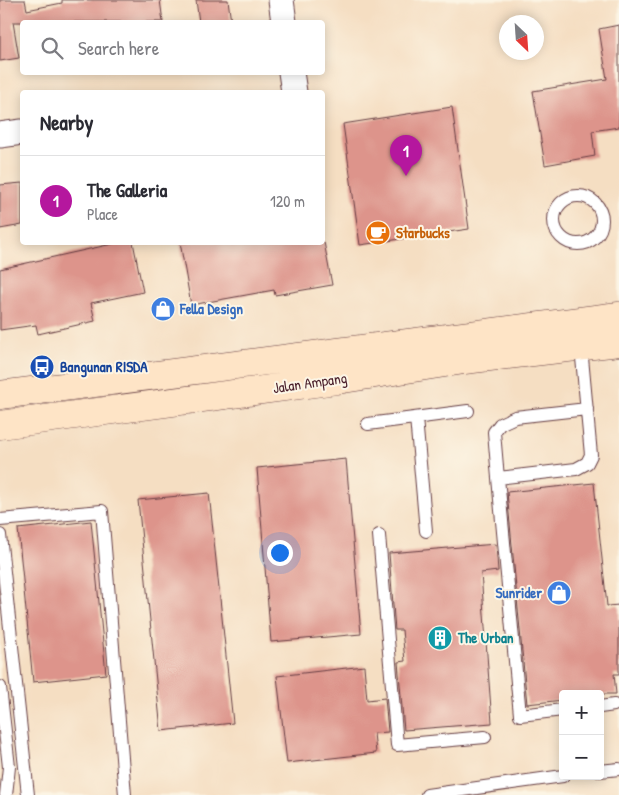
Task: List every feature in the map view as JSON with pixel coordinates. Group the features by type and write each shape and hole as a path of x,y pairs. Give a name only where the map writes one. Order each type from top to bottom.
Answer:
{"main road":[{"name":"Jalan Ampang","path":"0,395 619,316"},
{"name":"Jalan Ampang","path":"0,425 337,380 464,360 619,342"}],"street":[{"path":"281,0 284,20"},
{"path":"291,75 294,90"},
{"path":"0,135 20,132"}],"lane":[{"path":"498,478 576,469 587,463 591,455 580,347"},
{"path":"559,710 520,715 494,432 500,424 516,417 587,409"},
{"path":"368,424 468,411"},
{"path":"416,418 426,531"},
{"path":"0,520 102,510 126,795"},
{"path":"379,534 397,745 485,737"},
{"path":"0,535 28,795"},
{"path":"0,686 9,767 6,795"},
{"path":"604,706 614,705"},
{"path":"604,771 619,769"},
{"path":"427,795 500,790 559,777"}],"building":[{"path":"0,0 25,0 27,10 62,3 62,0 160,0 163,20 20,20 20,22 13,22 19,58 0,61"},
{"path":"196,0 228,0 231,20 199,20"},
{"path":"619,25 619,127 592,131 595,156 545,165 533,91 607,79 599,29"},
{"path":"452,107 469,229 360,245 343,124"},
{"path":"20,183 20,225 0,229 0,185"},
{"path":"108,245 134,245 143,292 91,303 95,321 38,334 36,325 0,330 0,269"},
{"path":"181,245 325,245 332,285 275,295 274,290 191,305"},
{"path":"346,459 361,634 271,642 257,468"},
{"name":"Sunrider","path":"594,483 607,606 619,605 619,674 614,674 616,694 604,694 604,690 559,690 559,700 527,704 507,492"},
{"path":"209,493 233,723 161,731 138,500"},
{"path":"91,521 106,674 33,682 18,529"},
{"name":"The Urban","path":"496,544 498,571 481,573 492,723 404,730 398,662 405,661 402,630 395,630 389,553"},
{"path":"364,666 367,700 385,698 388,732 374,733 376,753 287,763 277,676"}],"place":[{"name":"The Galleria","path":"406,176"},
{"name":"Starbucks","path":"378,233"},
{"name":"Fella Design","path":"163,309"},
{"name":"Bangunan RISDA","path":"42,367"},
{"name":"Sunrider","path":"559,593"},
{"name":"The Urban","path":"440,638"}]}
